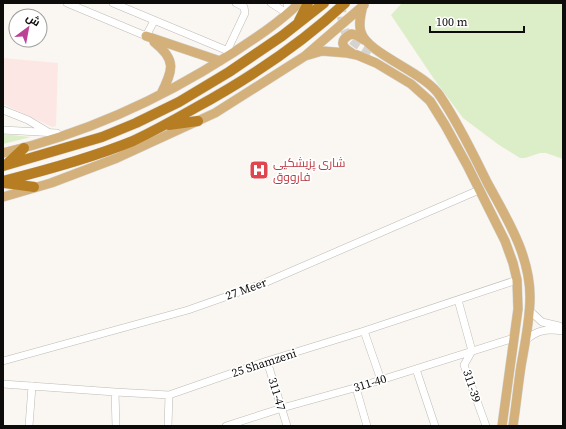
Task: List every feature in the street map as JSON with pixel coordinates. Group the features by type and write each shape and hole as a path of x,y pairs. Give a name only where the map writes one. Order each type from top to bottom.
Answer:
{"highway":[{"path":"297,24 308,3"},
{"path":"4,166 102,137 136,123 179,102 230,72 324,3"},
{"path":"3,182 78,161 134,140 161,127 236,86 283,54 332,16 345,3"},
{"path":"161,127 198,121"},
{"path":"4,166 24,148"},
{"path":"3,182 34,187"}],"main road":[{"path":"3,153 24,148 106,120 161,94 220,61 230,52 288,14 298,3"},
{"path":"364,4 360,25 361,32 367,42"},
{"path":"3,197 51,183 117,158 214,113 305,56 364,4"},
{"path":"502,426 518,309 517,280 514,263 480,190 430,100 401,78 376,63 344,48 343,41 351,34 356,35 428,83 439,94 455,119 520,246 528,279 530,296 513,426"},
{"path":"146,36 220,61"},
{"path":"146,36 164,50 170,61 170,73 161,94"},
{"path":"305,56 322,51 357,55"},
{"path":"373,54 399,69 434,96 452,125 482,181 495,209 504,239"}],"street":[{"path":"67,3 146,36 154,21"},
{"path":"113,3 230,52 245,13 244,7 236,3"},
{"path":"271,3 288,14"},
{"path":"287,3 288,14"},
{"path":"3,110 28,120 49,133"},
{"path":"3,130 57,133 60,136"},
{"name":"27 Meer","path":"3,361 188,310 262,284 480,190"},
{"name":"25 Shamzeni","path":"3,384 168,394 517,280"},
{"name":"311-39","path":"458,300 472,351 464,366 486,426"},
{"path":"529,310 544,323 563,326"},
{"path":"364,331 381,380"},
{"path":"525,341 538,331 563,331"},
{"name":"311-40","path":"226,426 282,408 356,388 514,338"},
{"name":"311-47","path":"267,361 287,426"},
{"path":"416,369 436,426"},
{"path":"29,426 32,386"},
{"path":"356,388 367,426"},
{"path":"116,392 116,426"},
{"path":"168,394 168,426"}],"shaded area":[{"path":"3,58 58,63 56,126 52,127 3,104"}],"green space":[{"path":"402,3 563,3 563,159 546,153 520,158 499,145 463,118 434,79 391,15"},
{"path":"3,134 31,137 3,144"}],"tunnel":[{"path":"342,3 342,22 347,35 351,40 373,54"}],"place":[{"name":"شاری پزیشکیی فارووق","path":"259,170"}]}
